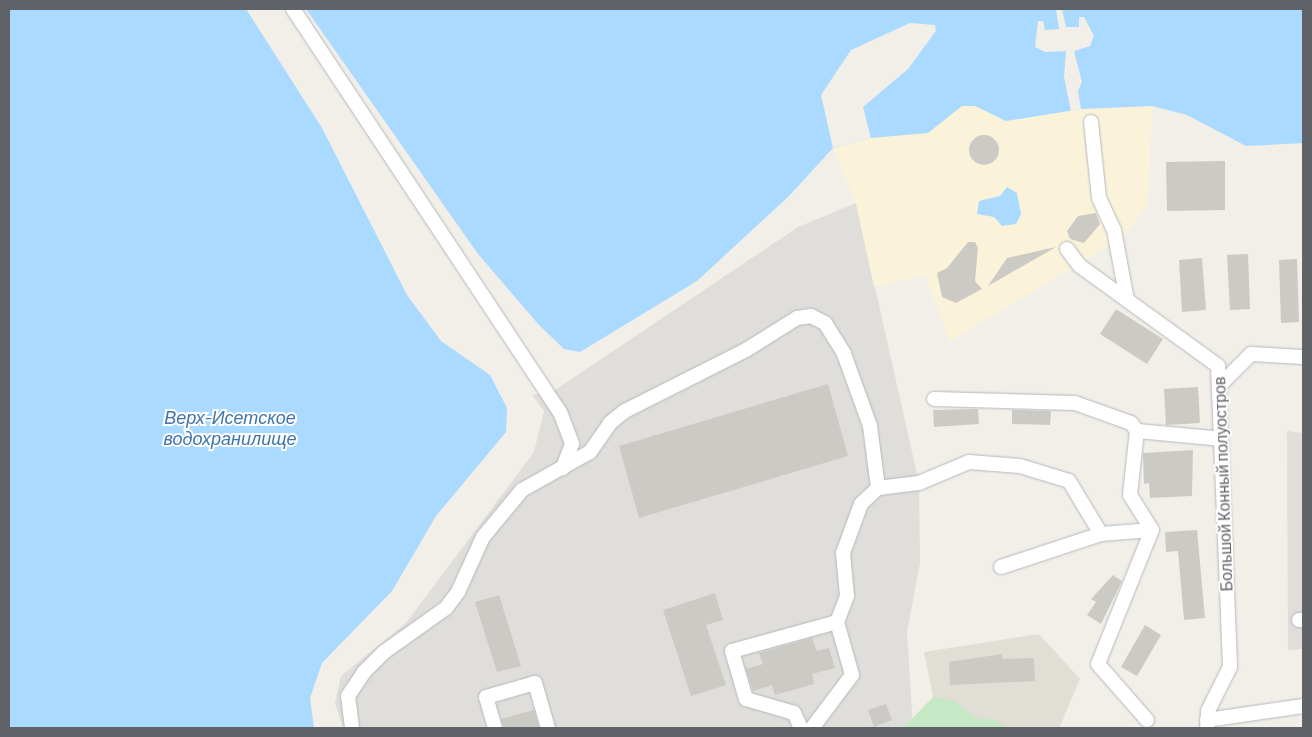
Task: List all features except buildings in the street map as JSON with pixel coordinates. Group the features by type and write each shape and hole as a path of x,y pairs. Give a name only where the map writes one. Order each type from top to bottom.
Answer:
{"street":[{"path":"293,9 560,412 572,444 563,468"},
{"path":"1090,122 1100,198 1114,230 1127,300"},
{"name":"Большой Конный полуостров","path":"1067,249 1080,266 1218,366 1230,667 1207,724"},
{"path":"352,728 348,696 364,672 384,652 446,608 483,537 522,490 590,452 610,423 625,411 746,350 797,318 811,316 825,323 844,354 870,426 878,488"},
{"path":"1219,386 1252,354 1303,357"},
{"path":"934,399 1075,403 1131,423 1137,431 1130,495 1152,530"},
{"path":"1137,431 1221,439"},
{"path":"812,728 852,675 837,622 847,596 843,553 861,504 878,488 919,483 968,462 1020,466 1069,481 1101,534"},
{"path":"1001,566 1101,534 1152,530"},
{"path":"1147,720 1098,664 1152,530"},
{"path":"801,728 794,713 746,699 732,651 837,622"},
{"path":"495,728 486,697 535,682 548,728"},
{"path":"1207,724 1303,706"}],"shaded area":[{"path":"856,203 919,483 920,563 907,632 913,728 343,728 335,703 341,676 406,623 534,452 544,411 532,395 555,390 798,227"},
{"path":"1287,431 1303,433 1303,649 1288,650"},
{"path":"1039,634 1080,679 1059,728 991,728 937,716 924,652"}],"green space":[{"path":"933,697 950,699 978,719 993,719 1008,728 903,728"}],"sand":[{"path":"962,106 975,106 1006,121 1081,109 1152,106 1148,204 1124,237 950,341 925,275 874,287 856,203 833,148 871,138 928,133"}],"water":[{"name":"Верх-Исетское водохранилище","path":"9,9 246,9 322,128 407,295 441,341 490,375 507,408 506,432 436,516 392,591 322,663 310,698 314,728 9,728"},
{"path":"306,9 1303,9 1303,143 1246,146 1187,115 1152,106 1081,109 1006,121 975,106 962,106 928,133 871,138 833,148 789,196 697,281 580,352 564,349 539,325 478,254"},
{"path":"1007,187 1017,193 1021,214 1016,224 1002,226 994,217 977,214 979,201 1000,196"}],"pier":[{"path":"1056,9 1062,9 1066,27 1079,27 1079,17 1084,17 1094,36 1090,46 1074,51 1082,82 1078,91 1081,109 1071,111 1064,77 1066,51 1045,52 1035,47 1038,21 1043,21 1045,30 1059,29"},
{"path":"910,23 935,25 936,31 908,69 863,107 871,138 833,148 821,95 851,50"}]}
